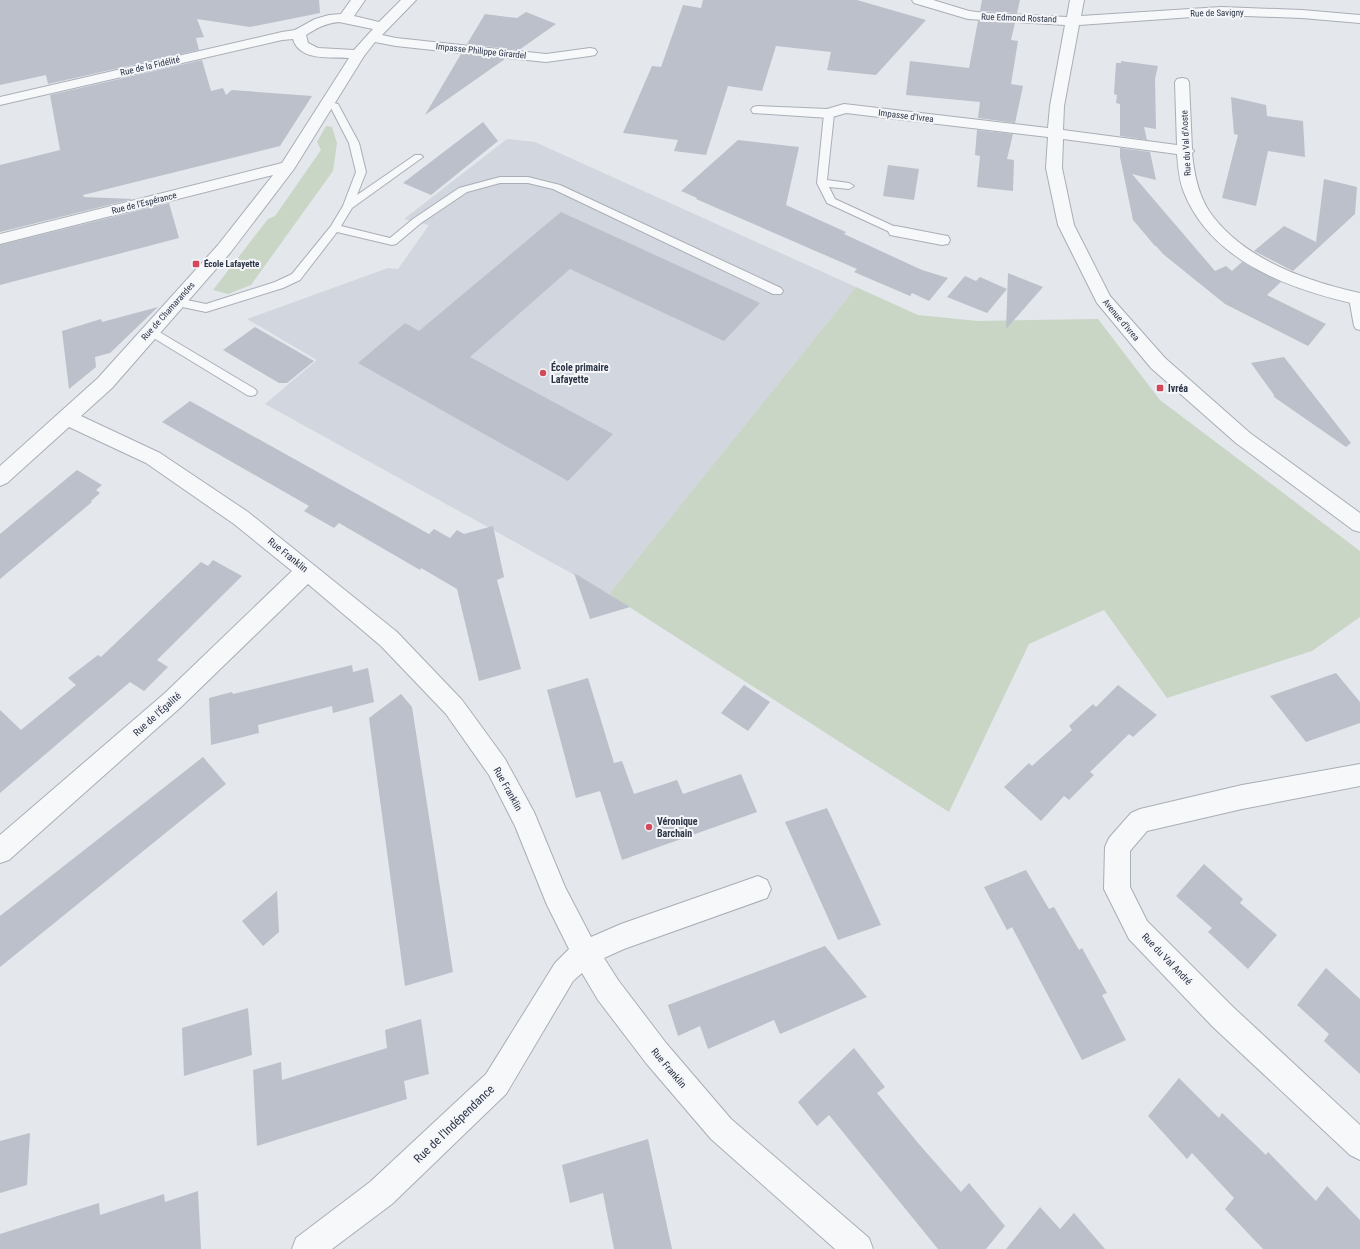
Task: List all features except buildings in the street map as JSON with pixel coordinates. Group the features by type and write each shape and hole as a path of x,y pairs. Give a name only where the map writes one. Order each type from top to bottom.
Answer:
{"street":[{"path":"346,17 358,0"},
{"name":"Rue de Chamarandes","path":"0,478 105,383 224,249 288,166 358,54 382,26 409,0"},
{"name":"Rue Edmond Rostand","path":"919,0 976,16 1073,21"},
{"name":"Avenue d'Ivrea","path":"1077,0 1057,106 1054,134 1054,168 1066,225 1103,299 1158,363 1243,438 1360,524"},
{"name":"Rue de Savigny","path":"1073,21 1128,16 1221,12 1302,14 1360,19"},
{"path":"358,54 316,52 302,45 299,34 318,21 333,18 346,17 382,26"},
{"name":"Rue de la Fidélité","path":"0,101 274,38 299,34"},
{"name":"Impasse Philippe Girardel","path":"372,37 396,42 546,58 590,52"},
{"name":"Rue du Val d'Aoste","path":"1182,82 1188,177 1195,202 1203,215 1226,239 1262,265 1324,291 1357,298"},
{"name":"Impasse d'Ivrea","path":"758,110 829,114 844,108 1186,151"},
{"name":"Rue de l'Espérance","path":"0,239 288,166"},
{"path":"896,231 942,240"},
{"name":"Rue Franklin","path":"66,418 153,458 241,518 389,639 454,707 497,767 521,813 556,896 585,952 608,990 656,1053 721,1129 858,1249"},
{"name":"Rue de l'Égalité","path":"0,851 173,700 307,571"},
{"name":"Rue du Val André","path":"1360,775 1242,797 1140,821 1118,847 1117,889 1138,930 1223,1017 1360,1145"},
{"path":"585,952 622,937 758,889"},
{"name":"Rue de l'Indépendance","path":"307,1249 381,1193 496,1084 564,972 585,952"}],"lane":[{"path":"177,302 206,308 279,285 296,277 335,228 348,206 361,172 354,143 336,106 326,104"},
{"path":"829,114 822,183 831,201 896,231"},
{"path":"348,206 418,157"},
{"path":"335,228 392,242 417,221 463,190 500,180 528,180 556,186 777,291"},
{"path":"822,183 849,186"},
{"path":"1357,298 1360,326"},
{"path":"151,331 251,392"}],"shaded area":[{"name":"École primaire Lafayette","path":"507,139 535,142 856,287 609,594 265,404 317,360 247,319 388,268 398,269 429,225 404,219"}],"green space":[{"path":"326,126 332,127 337,143 333,171 251,285 228,294 213,290 268,219 275,216 321,150 317,142"},
{"path":"856,287 918,315 978,321 1098,319 1160,400 1360,551 1360,617 1312,651 1167,698 1104,610 1029,644 949,812 609,594"}],"place":[{"name":"École Lafayette","path":"196,264"},
{"name":"École primaire Lafayette","path":"543,373"},
{"name":"Ivréa","path":"1160,388"},
{"name":"Véronique Barchain","path":"649,827"}]}
